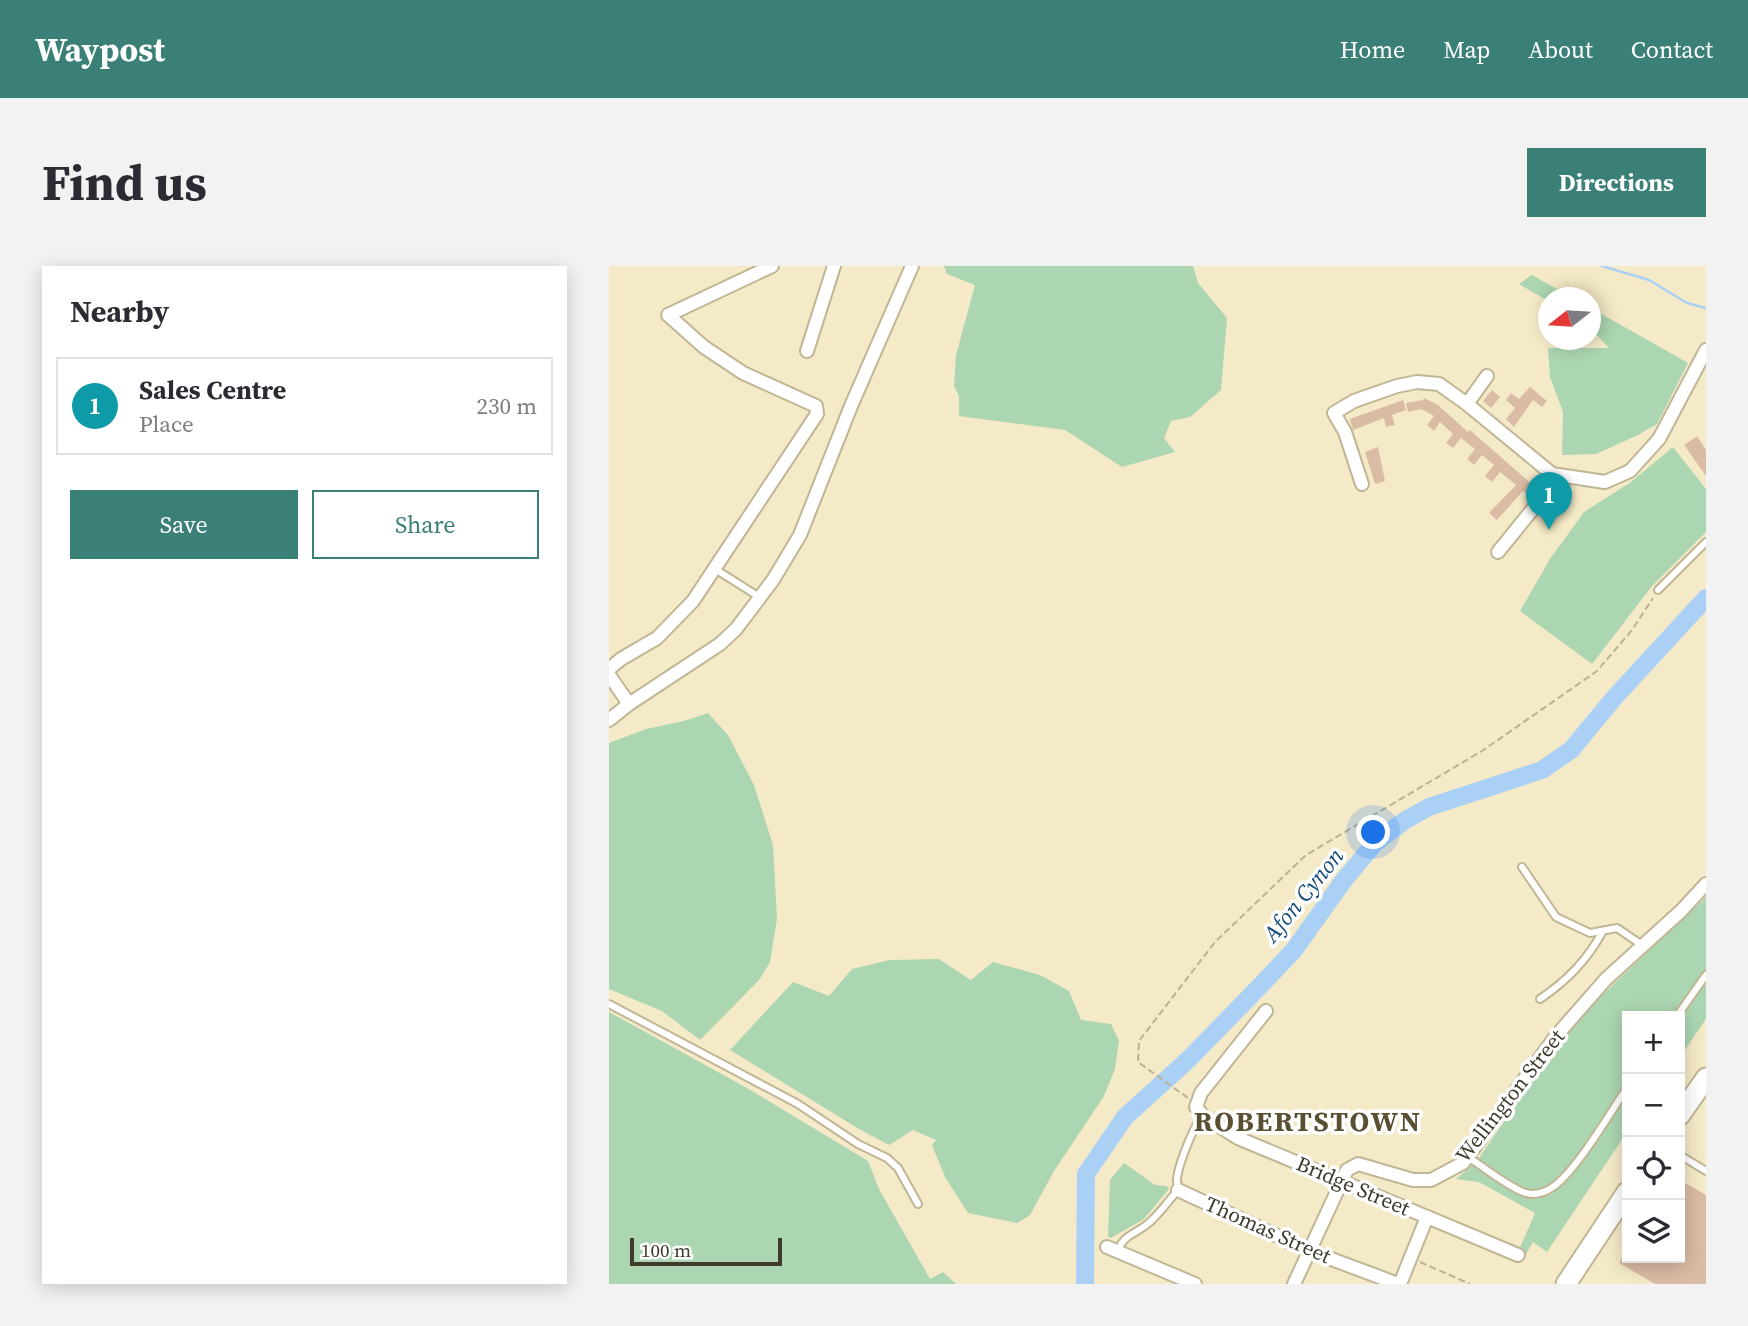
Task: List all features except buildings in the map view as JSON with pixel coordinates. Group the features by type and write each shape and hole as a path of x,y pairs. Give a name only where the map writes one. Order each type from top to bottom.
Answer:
{"main road":[{"path":"1685,1108 1706,1077"},
{"path":"1566,1284 1622,1200"}],"street":[{"path":"609,669 657,638 693,601 817,414 816,406 743,373 704,347 668,316 772,266"},
{"path":"807,351 834,266"},
{"path":"609,720 720,644 761,598 800,535 851,405 912,266"},
{"path":"1362,484 1345,432 1334,412 1354,401 1417,382 1439,384 1552,474 1605,482 1630,471 1659,439 1706,350"},
{"path":"1467,404 1487,376"},
{"path":"1498,552 1545,494 1552,474"},
{"path":"609,675 629,704"},
{"name":"Wellington Street","path":"1340,1180 1347,1170 1358,1164 1413,1181 1431,1180 1463,1163 1556,1036 1606,979 1681,911 1706,884"},
{"path":"1199,1112 1201,1093 1266,1011"},
{"name":"Bridge Street","path":"1199,1112 1238,1138 1518,1255"},
{"path":"1294,1284 1340,1180"},
{"name":"Thomas Street","path":"1178,1190 1310,1251 1399,1284"},
{"path":"1399,1284 1427,1217"},
{"path":"1112,1249 1190,1283"}],"lane":[{"path":"1658,590 1706,542"},
{"path":"715,569 761,598"},
{"path":"1522,867 1556,917 1590,933 1617,928 1642,945"},
{"path":"1540,999 1566,981 1590,955 1603,931"},
{"path":"1681,1011 1706,975"},
{"path":"609,1004 799,1104 858,1144 891,1160 918,1204"},
{"path":"1468,1157 1523,1192 1535,1194 1546,1191 1556,1185 1574,1165 1622,1095"},
{"path":"1112,1249 1143,1228 1178,1190 1177,1179 1199,1112"},
{"path":"1685,1158 1706,1171"}],"path":[{"path":"1199,1112 1186,1095 1138,1062 1139,1041 1215,942 1306,855 1482,751 1597,671 1632,629 1658,590"},
{"path":"1411,1257 1471,1284"}],"green space":[{"path":"944,266 1193,266 1198,283 1227,318 1221,390 1190,417 1171,421 1164,438 1175,452 1122,467 1065,430 959,416 959,396 954,386 956,355 975,285 947,274"},
{"path":"1532,275 1553,287 1538,287 1538,295 1519,284"},
{"path":"1601,314 1688,363 1657,424 1596,454 1562,455 1563,412 1550,377 1548,350 1609,348 1601,340"},
{"path":"1673,447 1706,489 1706,532 1652,586 1592,664 1520,611 1550,559 1584,512 1631,482"},
{"path":"708,713 728,735 754,785 773,845 777,919 770,962 760,979 700,1040 662,1011 609,989 609,743 646,729"},
{"path":"1706,897 1706,1019 1685,1050 1685,1011 1622,1011 1622,1140 1547,1252 1533,1242 1526,1254 1519,1250 1535,1213 1479,1182 1456,1179 1477,1161 1550,1055 1586,1010"},
{"path":"939,959 971,980 993,962 1040,975 1069,991 1081,1020 1111,1024 1119,1041 1115,1069 1104,1096 1054,1171 1030,1215 1017,1223 968,1213 945,1177 932,1145 936,1140 913,1130 889,1145 730,1050 793,982 829,996 852,969 890,960"},
{"path":"609,1012 747,1088 868,1161 879,1189 930,1279 943,1272 956,1284 609,1284"},
{"path":"1124,1163 1155,1185 1167,1186 1169,1189 1144,1219 1111,1238 1108,1237 1110,1180"}],"waterway":[{"path":"1602,266 1649,280 1687,303 1706,308"},
{"name":"Afon Cynon","path":"1085,1284 1086,1174 1125,1117 1189,1059 1294,950 1344,880 1375,843 1404,821 1429,807 1542,770 1571,750 1614,698 1706,598"}],"place":[{"name":"Sales Centre","path":"1549,530"}],"district":[{"name":"ROBERTSTOWN","path":"1308,1121"}]}
